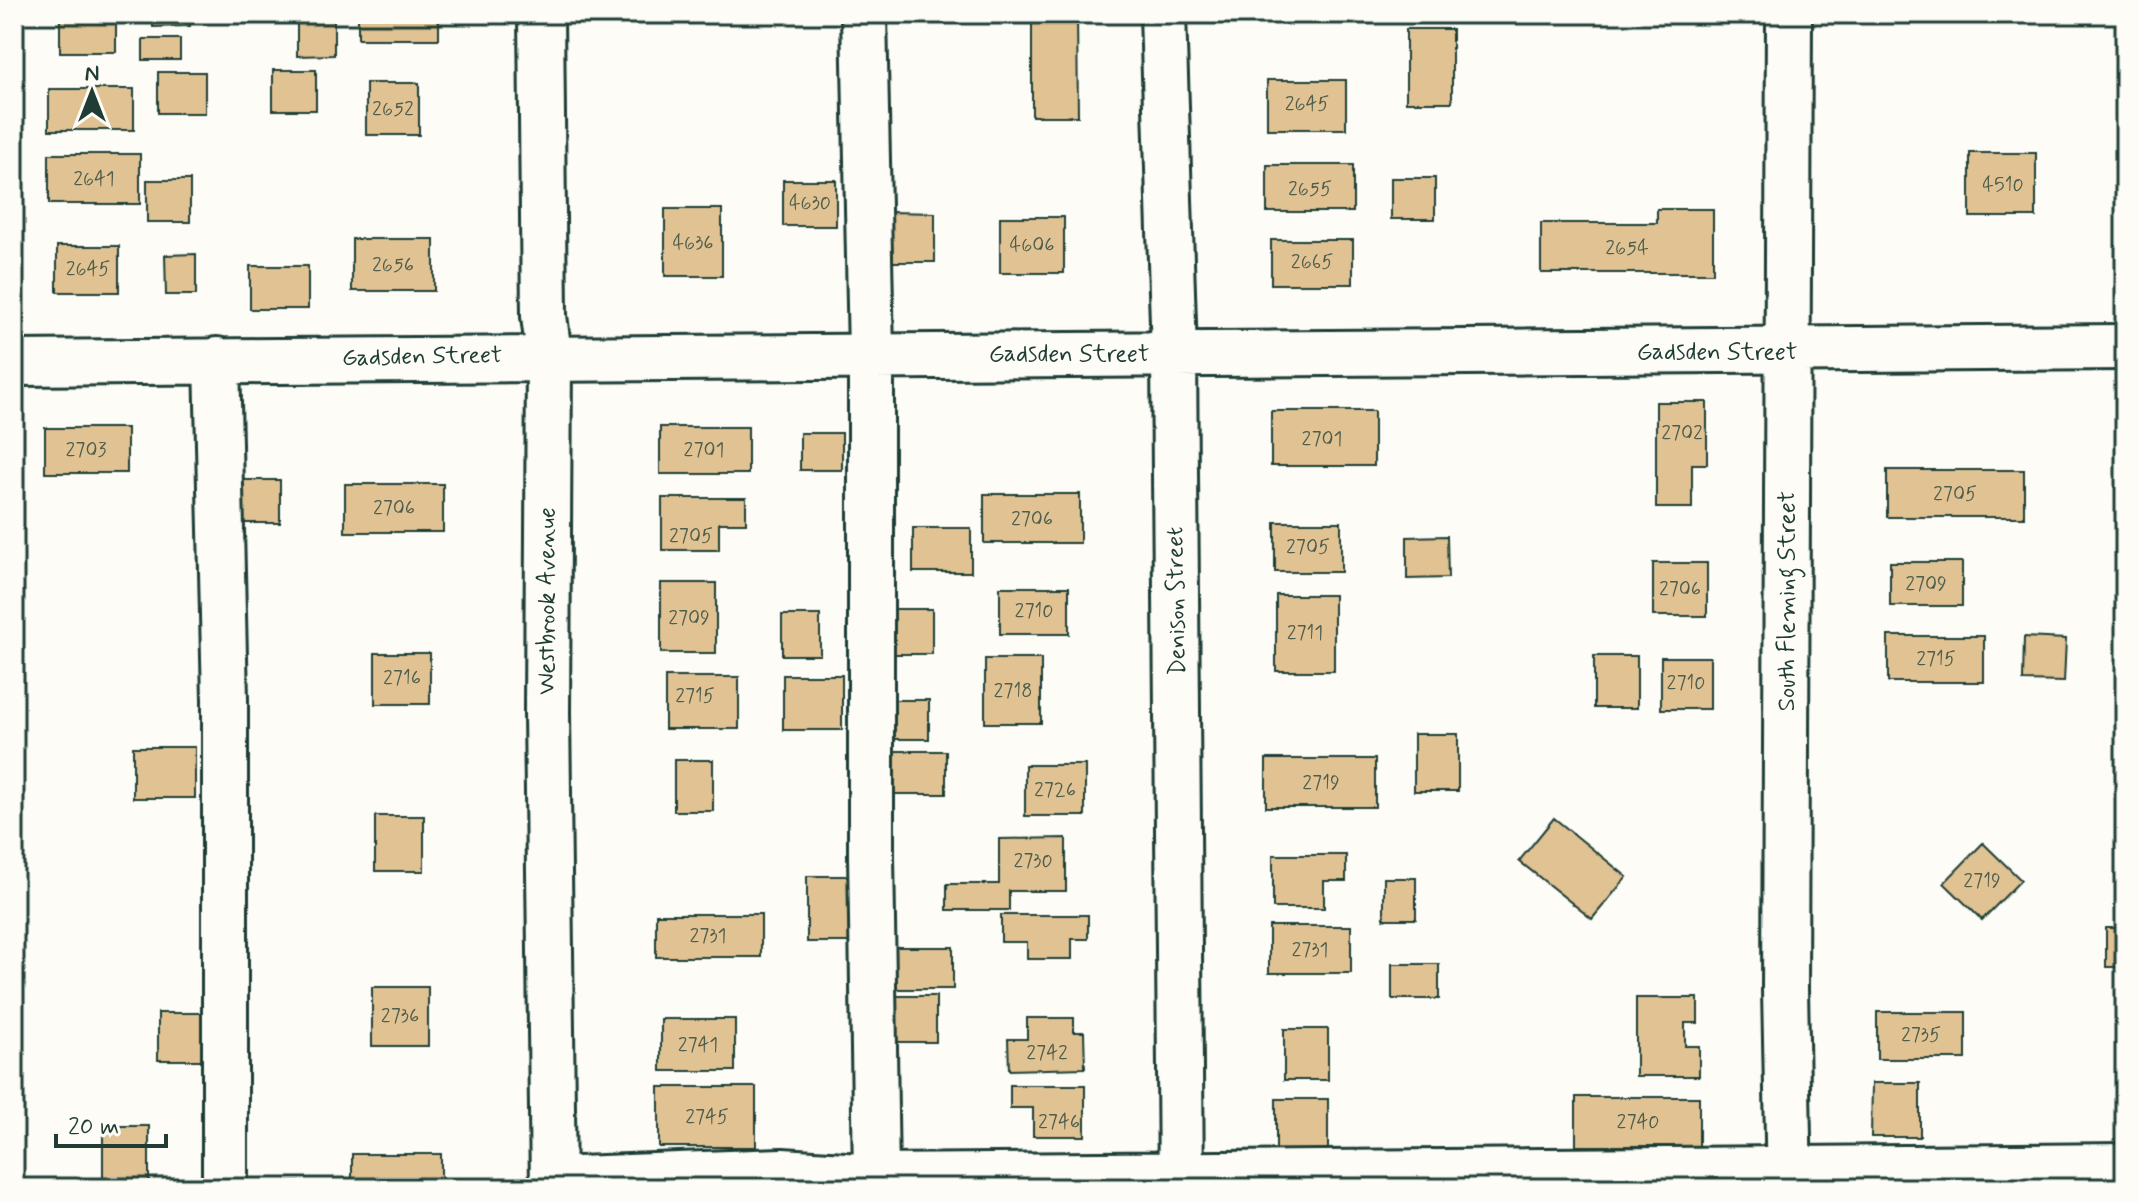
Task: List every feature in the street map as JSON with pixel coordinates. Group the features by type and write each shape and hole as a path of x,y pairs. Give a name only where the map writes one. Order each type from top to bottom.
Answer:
{"street":[{"name":"Westbrook Avenue","path":"541,14 544,316 549,355 547,713 553,1184"},
{"path":"864,14 871,354 871,855 876,1177"},
{"name":"Denison Street","path":"1163,14 1174,354 1181,1180"},
{"name":"South Fleming Street","path":"1788,1178 1785,974 1789,14"},
{"name":"Gadsden Street","path":"14,363 549,355 1788,352 2125,347"},
{"path":"217,360 225,699 225,1188"},
{"path":"553,1184 782,1171 876,1177 1181,1180 1788,1178 2125,1166"}],"building":[{"path":"60,14 116,14 116,52 60,52"},
{"path":"153,14 190,14 190,26 153,27"},
{"path":"358,14 439,14 439,39 358,39"},
{"path":"1032,14 1077,14 1078,116 1032,116"},
{"path":"1978,14 2005,14 2005,22 1978,22"},
{"path":"334,20 334,55 297,56 297,21"},
{"path":"1406,29 1452,29 1452,102 1406,102"},
{"path":"143,39 180,39 180,60 143,60"},
{"path":"273,70 316,70 316,110 273,110"},
{"path":"158,72 205,72 205,113 158,113"},
{"path":"1267,80 1346,80 1346,129 1267,129"},
{"path":"2118,82 2125,82 2125,120 2119,120"},
{"path":"366,83 419,83 419,135 366,135"},
{"path":"49,89 134,89 134,130 49,130"},
{"path":"1970,153 2036,153 2036,217 1970,217"},
{"path":"49,154 140,154 140,204 49,204"},
{"path":"1267,165 1353,165 1353,212 1267,212"},
{"path":"1391,178 1435,178 1435,219 1391,219"},
{"path":"147,180 190,180 190,222 147,222"},
{"path":"783,180 836,180 836,226 783,226"},
{"path":"665,209 722,209 722,276 665,276"},
{"path":"1657,209 1713,209 1713,273 1541,273 1541,223 1657,223"},
{"path":"891,212 935,213 935,262 890,262"},
{"path":"1000,217 1064,217 1064,273 1000,273"},
{"path":"352,239 434,239 434,291 352,291"},
{"path":"1271,240 1353,240 1353,284 1271,284"},
{"path":"57,246 119,246 119,292 57,292"},
{"path":"196,254 196,295 166,295 165,255"},
{"path":"250,266 308,266 308,309 250,309"},
{"path":"1656,402 1707,402 1707,464 1692,464 1692,508 1656,508"},
{"path":"1271,411 1374,411 1374,466 1271,466"},
{"path":"660,427 748,427 748,474 660,474"},
{"path":"45,428 127,428 127,473 45,473"},
{"path":"800,433 842,433 842,470 800,470"},
{"path":"1887,470 2024,470 2024,517 1887,517"},
{"path":"240,480 280,480 280,523 240,523"},
{"path":"345,484 443,484 443,532 345,532"},
{"path":"984,494 1080,494 1080,543 984,543"},
{"path":"662,498 746,498 746,523 719,523 719,550 662,550"},
{"path":"1275,522 1341,522 1341,572 1275,572"},
{"path":"913,528 971,528 971,572 913,572"},
{"path":"1447,536 1448,578 1407,579 1407,537"},
{"path":"1890,562 1962,562 1962,606 1890,606"},
{"path":"1653,563 1707,563 1707,616 1653,616"},
{"path":"661,583 716,583 716,653 661,653"},
{"path":"1000,587 1069,587 1069,634 1000,634"},
{"path":"1276,595 1334,595 1334,671 1276,671"},
{"path":"888,609 932,609 932,654 888,654"},
{"path":"782,615 820,615 820,655 782,655"},
{"path":"1888,636 1984,636 1984,682 1888,682"},
{"path":"2024,637 2066,639 2064,682 2023,681"},
{"path":"375,653 430,653 430,704 375,704"},
{"path":"1594,656 1637,656 1637,708 1594,708"},
{"path":"1661,657 1710,657 1710,709 1661,709"},
{"path":"985,659 1041,659 1041,723 985,723"},
{"path":"783,675 842,675 842,730 783,730"},
{"path":"665,677 739,677 739,729 665,729"},
{"path":"884,700 929,700 929,739 884,739"},
{"path":"2122,726 2125,726 2125,767 2122,767"},
{"path":"1414,734 1458,734 1458,791 1414,791"},
{"path":"133,747 195,747 195,798 133,798"},
{"path":"890,751 946,751 946,794 890,794"},
{"path":"1266,759 1375,759 1375,807 1266,807"},
{"path":"674,760 713,760 713,811 674,811"},
{"path":"1025,765 1085,765 1085,816 1025,816"},
{"path":"375,816 424,816 424,871 375,871"},
{"path":"1554,818 1627,877 1592,919 1519,861"},
{"path":"1066,838 1066,891 1009,891 1009,910 947,910 947,884 999,884 999,839"},
{"path":"1983,843 2021,880 1982,920 1944,883"},
{"path":"1273,855 1346,855 1346,881 1324,881 1324,908 1273,908"},
{"path":"807,876 850,876 850,942 807,942"},
{"path":"1384,878 1416,878 1416,919 1384,919"},
{"path":"656,914 761,914 761,957 656,957"},
{"path":"1001,915 1088,915 1088,939 1072,939 1072,959 1027,959 1027,942 1001,942"},
{"path":"1269,926 1351,926 1351,973 1269,973"},
{"path":"2106,928 2125,928 2125,967 2106,967"},
{"path":"888,947 953,947 953,989 888,989"},
{"path":"1392,964 1439,964 1439,999 1392,999"},
{"path":"372,987 428,987 428,1046 372,1046"},
{"path":"890,996 936,996 936,1042 890,1042"},
{"path":"1636,998 1698,998 1698,1023 1685,1023 1685,1046 1699,1046 1699,1076 1636,1076"},
{"path":"1877,1012 1966,1012 1966,1059 1877,1059"},
{"path":"158,1013 201,1013 201,1060 158,1060"},
{"path":"1027,1018 1074,1018 1074,1032 1084,1032 1085,1068 1009,1070 1008,1039 1027,1039"},
{"path":"661,1019 735,1019 735,1071 661,1071"},
{"path":"1284,1029 1328,1029 1328,1080 1284,1080"},
{"path":"1872,1083 1920,1083 1920,1137 1871,1137"},
{"path":"1010,1085 1085,1085 1085,1136 1033,1136 1033,1108 1010,1108"},
{"path":"659,1087 756,1087 756,1147 659,1147"},
{"path":"1576,1097 1699,1097 1699,1146 1576,1146"},
{"path":"1276,1099 1328,1099 1328,1152 1276,1152"},
{"path":"103,1126 149,1126 149,1188 103,1188"},
{"path":"352,1154 441,1154 441,1188 352,1188"},
{"path":"249,1182 308,1182 308,1188 249,1188"}]}
